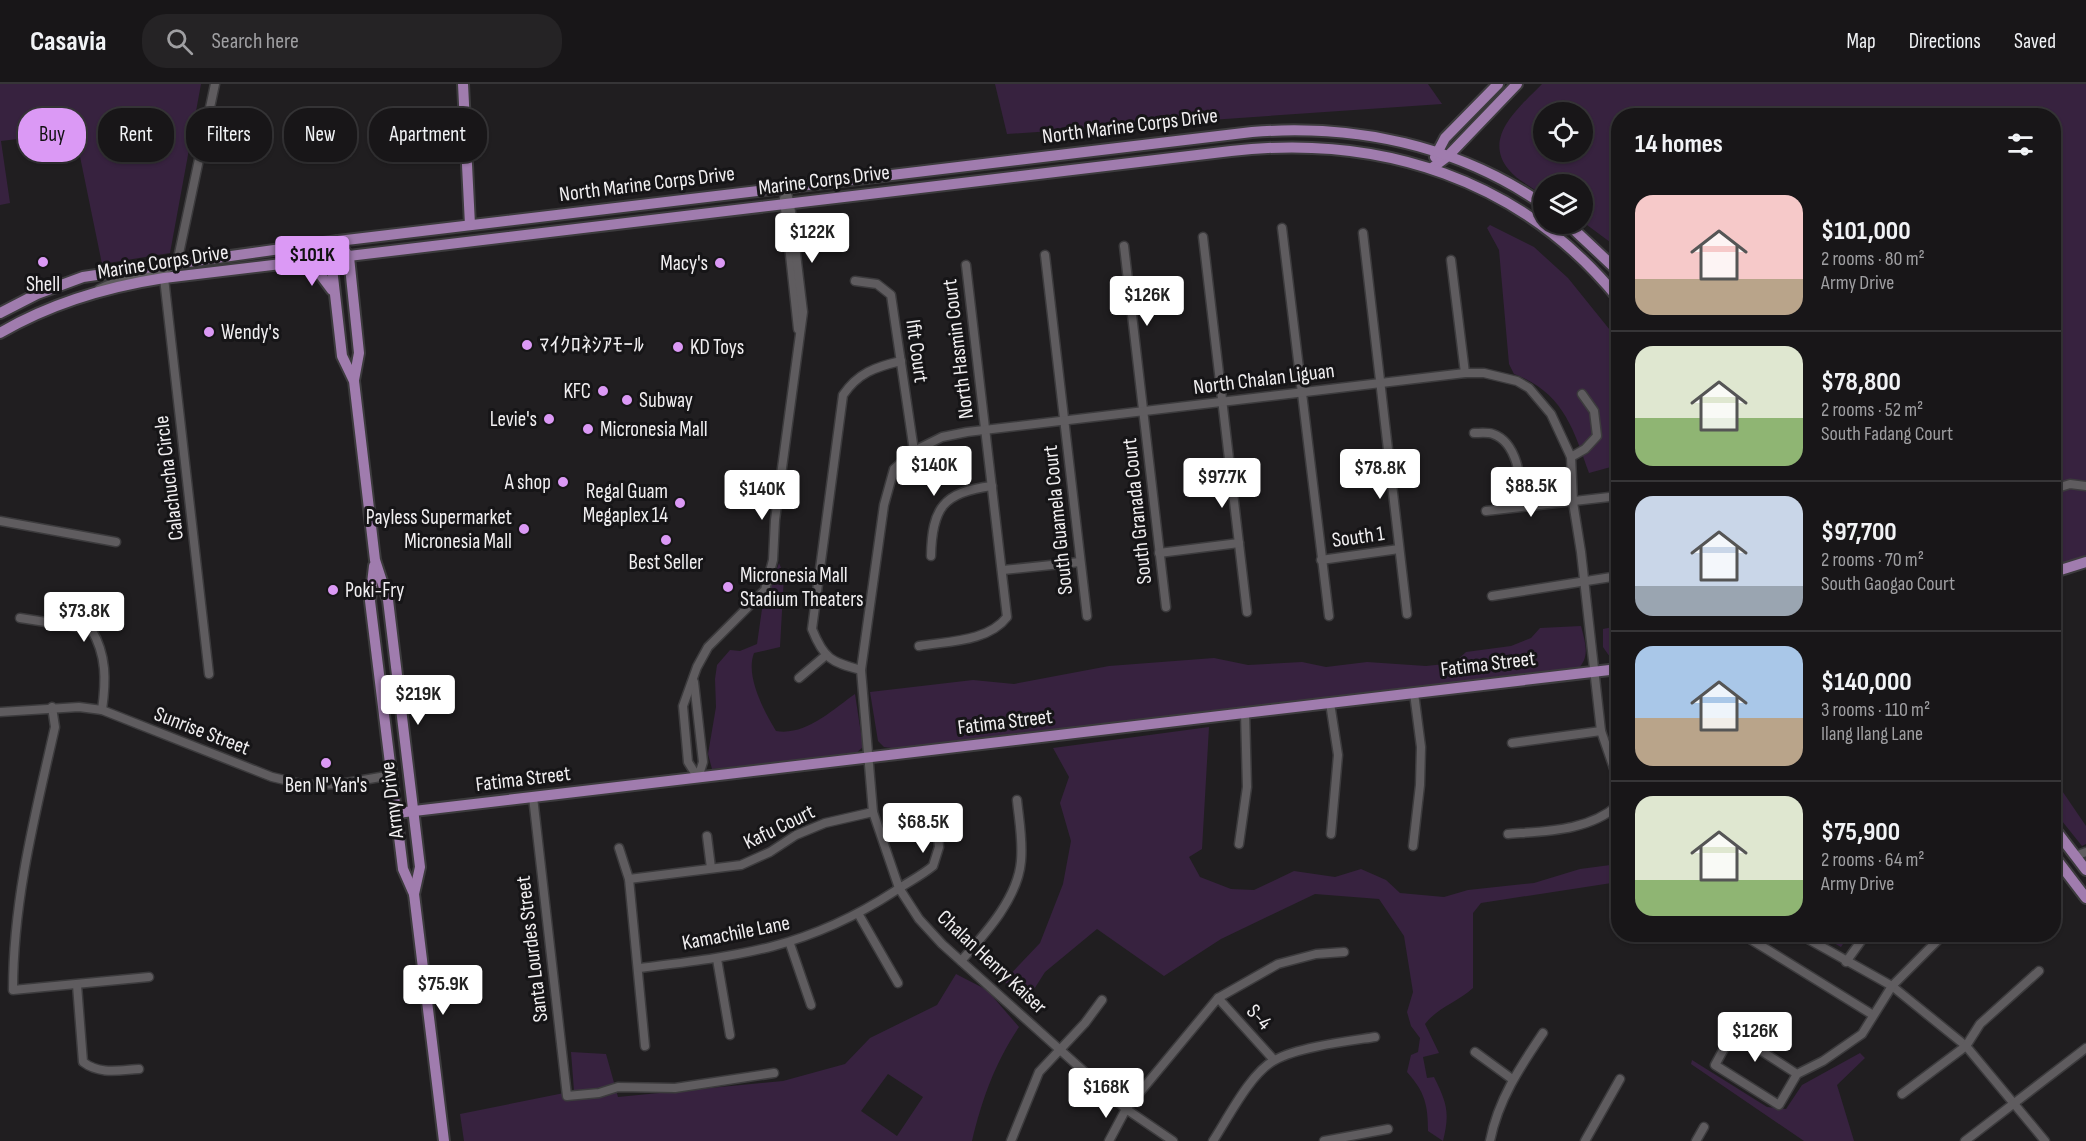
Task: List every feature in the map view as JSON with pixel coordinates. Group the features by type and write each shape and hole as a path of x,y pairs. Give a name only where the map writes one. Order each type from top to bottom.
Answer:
{"main road":[{"path":"463,84 470,225"},
{"path":"1432,168 1437,151 1446,138 1498,84"},
{"path":"1432,168 1448,156 1517,84"},
{"name":"North Marine Corps Drive","path":"0,313 37,294 83,277 177,263 470,225 1276,130 1350,132 1437,151 1508,183 1533,198"},
{"name":"Marine Corps Drive","path":"0,333 44,310 88,294 164,278 1277,147 1348,149 1432,168 1479,188 1521,211 1576,254 1611,291"},
{"path":"1579,234 1611,264"},
{"name":"Army Drive","path":"338,241 349,257 359,353 354,381 375,560 388,600 420,867 414,894"},
{"name":"Army Drive","path":"338,241 331,259 336,305 342,356 354,381"},
{"path":"292,264 303,265 320,274 330,285 336,305"},
{"name":"Army Drive","path":"375,560 370,602 403,869 414,894 444,1141"},
{"path":"2061,570 2086,562"},
{"name":"Fatima Street","path":"397,813 1611,670"},
{"path":"2061,835 2081,854 2086,870"},
{"path":"2061,865 2086,898"}],"street":[{"path":"88,294 115,281 158,273 177,263 215,84"},
{"path":"698,778 688,762 683,706 708,647 759,599 770,577 775,520 800,345 785,187"},
{"path":"1282,228 1329,616"},
{"path":"1363,233 1407,614"},
{"path":"1203,237 1247,612"},
{"name":"South Granada Court","path":"1124,246 1166,607"},
{"name":"South Guamela Court","path":"1045,255 1087,616"},
{"path":"1451,260 1466,373"},
{"name":"North Hasmin Court","path":"919,645 978,636 999,627 1007,617 966,265"},
{"name":"Calachucha Circle","path":"164,278 209,675"},
{"name":"Ifit Court","path":"855,281 877,284 891,295 914,451"},
{"path":"861,670 835,663 825,656 812,629 843,395 853,380 868,370 901,361"},
{"name":"North Chalan Liguan","path":"867,758 861,670 884,505 894,469 914,451 942,437 986,429 1466,373 1484,373 1502,376 1529,388 1551,414 1571,457 1573,502 1581,552 1600,731 1611,761"},
{"path":"1571,457 1598,436 1594,411 1582,394"},
{"path":"1474,433 1493,434 1508,443 1517,466 1523,506"},
{"path":"2061,487 2070,484 2086,486"},
{"path":"931,556 932,526 949,499 970,489 992,486"},
{"path":"1486,511 1611,497"},
{"path":"0,521 116,542"},
{"path":"1160,553 1239,543"},
{"name":"South 1","path":"1321,560 1399,549"},
{"path":"1003,570 1080,562"},
{"path":"1492,596 1611,577"},
{"path":"20,618 91,629 98,640 106,676 102,710"},
{"path":"799,678 825,656"},
{"path":"694,676 703,762 698,778"},
{"path":"1413,846 1420,785 1421,747 1414,693"},
{"path":"1330,703 1338,755 1330,834"},
{"path":"52,707 55,727 22,874 13,944 13,990 149,976"},
{"name":"Sunrise Street","path":"0,712 52,707 102,710 272,777 306,785 340,784 392,775"},
{"path":"1239,844 1249,759 1245,712"},
{"path":"1512,743 1600,731"},
{"name":"Chalan Henry Kaiser","path":"867,758 873,812 899,888 919,919 961,961 1126,1108 1173,1141"},
{"name":"Santa Lourdes Street","path":"533,797 567,1096 608,1091 618,1087 675,1088 774,1073"},
{"path":"961,961 983,936 1013,888 1021,863 1021,833 1017,800"},
{"path":"1508,834 1562,830 1606,816 1611,811"},
{"name":"Kafu Court","path":"629,879 741,865 825,823 873,812"},
{"name":"Kamachile Lane","path":"639,968 717,958 790,944 859,915 933,866 939,847 936,814"},
{"path":"707,836 711,868"},
{"path":"619,848 629,879 645,1046"},
{"path":"859,915 898,983"},
{"path":"1755,942 1873,1015"},
{"path":"1812,942 1892,986 1966,1046 2045,1141"},
{"path":"1846,962 1860,942"},
{"path":"1797,1074 1746,1041 1727,1043 1715,1065 1779,1105 1797,1074 1823,1061 1862,1034 1892,986 1936,942"},
{"path":"790,944 811,1005"},
{"path":"1109,1141 1126,1108 1218,998 1278,964 1316,954 1344,952"},
{"path":"717,958 730,1035"},
{"path":"1902,1094 1966,1046 1980,1024 2039,971"},
{"path":"78,985 83,1062 92,1070 139,1069"},
{"name":"S-4","path":"1218,998 1274,1060"},
{"path":"1011,1141 1039,1072 1061,1050 1102,1000"},
{"path":"1490,1141 1493,1125 1512,1079 1543,1033"},
{"path":"1213,1141 1247,1086 1274,1060 1335,1042 1375,1037"},
{"path":"1965,1141 2086,1048"},
{"path":"1475,1052 1512,1079"},
{"path":"1585,1141 1620,1079"},
{"path":"1696,1141 1704,1127"},
{"path":"1324,1141 1388,1129"}],"shaded area":[{"path":"0,84 201,84 197,108 186,108 187,162 170,253 102,264 81,162 86,162 86,108 18,108 18,139 1,141 10,203 0,205"},
{"path":"995,84 1428,84 1442,104 1007,134"},
{"path":"1542,84 2086,84 2086,558 2061,565 2061,108 1611,108 1611,243 1593,229 1593,174 1533,174 1533,188 1512,174 1502,158 1499,146 1507,123"},
{"path":"1490,225 1534,247 1568,278 1611,331 1611,467 1589,473 1571,426 1555,401 1544,391 1514,374 1509,364 1499,250 1487,228"},
{"path":"779,563 784,575 780,647 754,653 752,662 754,683 761,704 776,731 787,732 808,726 855,694 863,747 855,754 712,769 708,754 716,707 717,665 730,650 740,651 757,644 762,609"},
{"path":"1581,626 1585,655 1577,670 898,749 884,747 878,741 870,692 973,680 1014,684 1109,666 1214,658 1248,665 1302,662 1326,667 1367,662 1426,666 1454,663 1466,652 1511,646 1531,638 1540,628"},
{"path":"1611,627 1611,659 1603,647 1603,629"},
{"path":"1209,727 1202,849 1189,857 1200,877 1231,889 1254,890 1294,871 1335,877 1361,869 1386,880 1400,893 1444,897 1468,890 1534,883 1580,869 1611,865 1611,883 1481,903 1473,913 1473,988 1436,1013 1425,1024 1439,1053 1423,1057 1427,1078 1434,1077 1446,1108 1443,1141 1428,1131 1422,1093 1407,1072 1411,1055 1418,1052 1420,1038 1411,1026 1407,1012 1413,992 1404,936 1379,899 1315,894 1221,939 1164,976 1097,929 1045,972 1026,1002 1004,981 1040,943 1063,884 1071,841 1060,803 1069,777 1053,748"},
{"path":"2061,789 2086,826 2086,844 2082,846 2061,820"},
{"path":"1832,942 1844,942 1841,947"},
{"path":"956,974 987,990 1019,1027 990,1082 972,1141 464,1141 460,1114 574,1091 571,1052 606,1054 618,1097 783,1081 845,1064 870,1038 937,1005","holes":["888,1074 923,1097 897,1136 861,1111"]},
{"path":"1860,1053 1865,1058 1837,1085 1854,1141 1804,1141 1691,1064 1692,1060 1767,1107 1786,1109 1802,1085"}],"place":[{"name":"Shell","path":"43,262"},
{"name":"Macy's","path":"720,263"},
{"name":"Wendy's","path":"209,332"},
{"name":"ﾏｲｸﾛﾈｼｱﾓｰﾙ","path":"527,345"},
{"name":"KD Toys","path":"678,347"},
{"name":"KFC","path":"603,391"},
{"name":"Subway","path":"627,400"},
{"name":"Levie's","path":"549,419"},
{"name":"Micronesia Mall","path":"588,429"},
{"name":"A shop","path":"563,482"},
{"name":"Regal Guam Megaplex 14","path":"680,503"},
{"name":"Payless Supermarket Micronesia Mall","path":"524,529"},
{"name":"Best Seller","path":"666,540"},
{"name":"Micronesia Mall Stadium Theaters","path":"728,587"},
{"name":"Poki-Fry","path":"333,590"},
{"name":"Ben N' Yan's","path":"326,763"}]}
